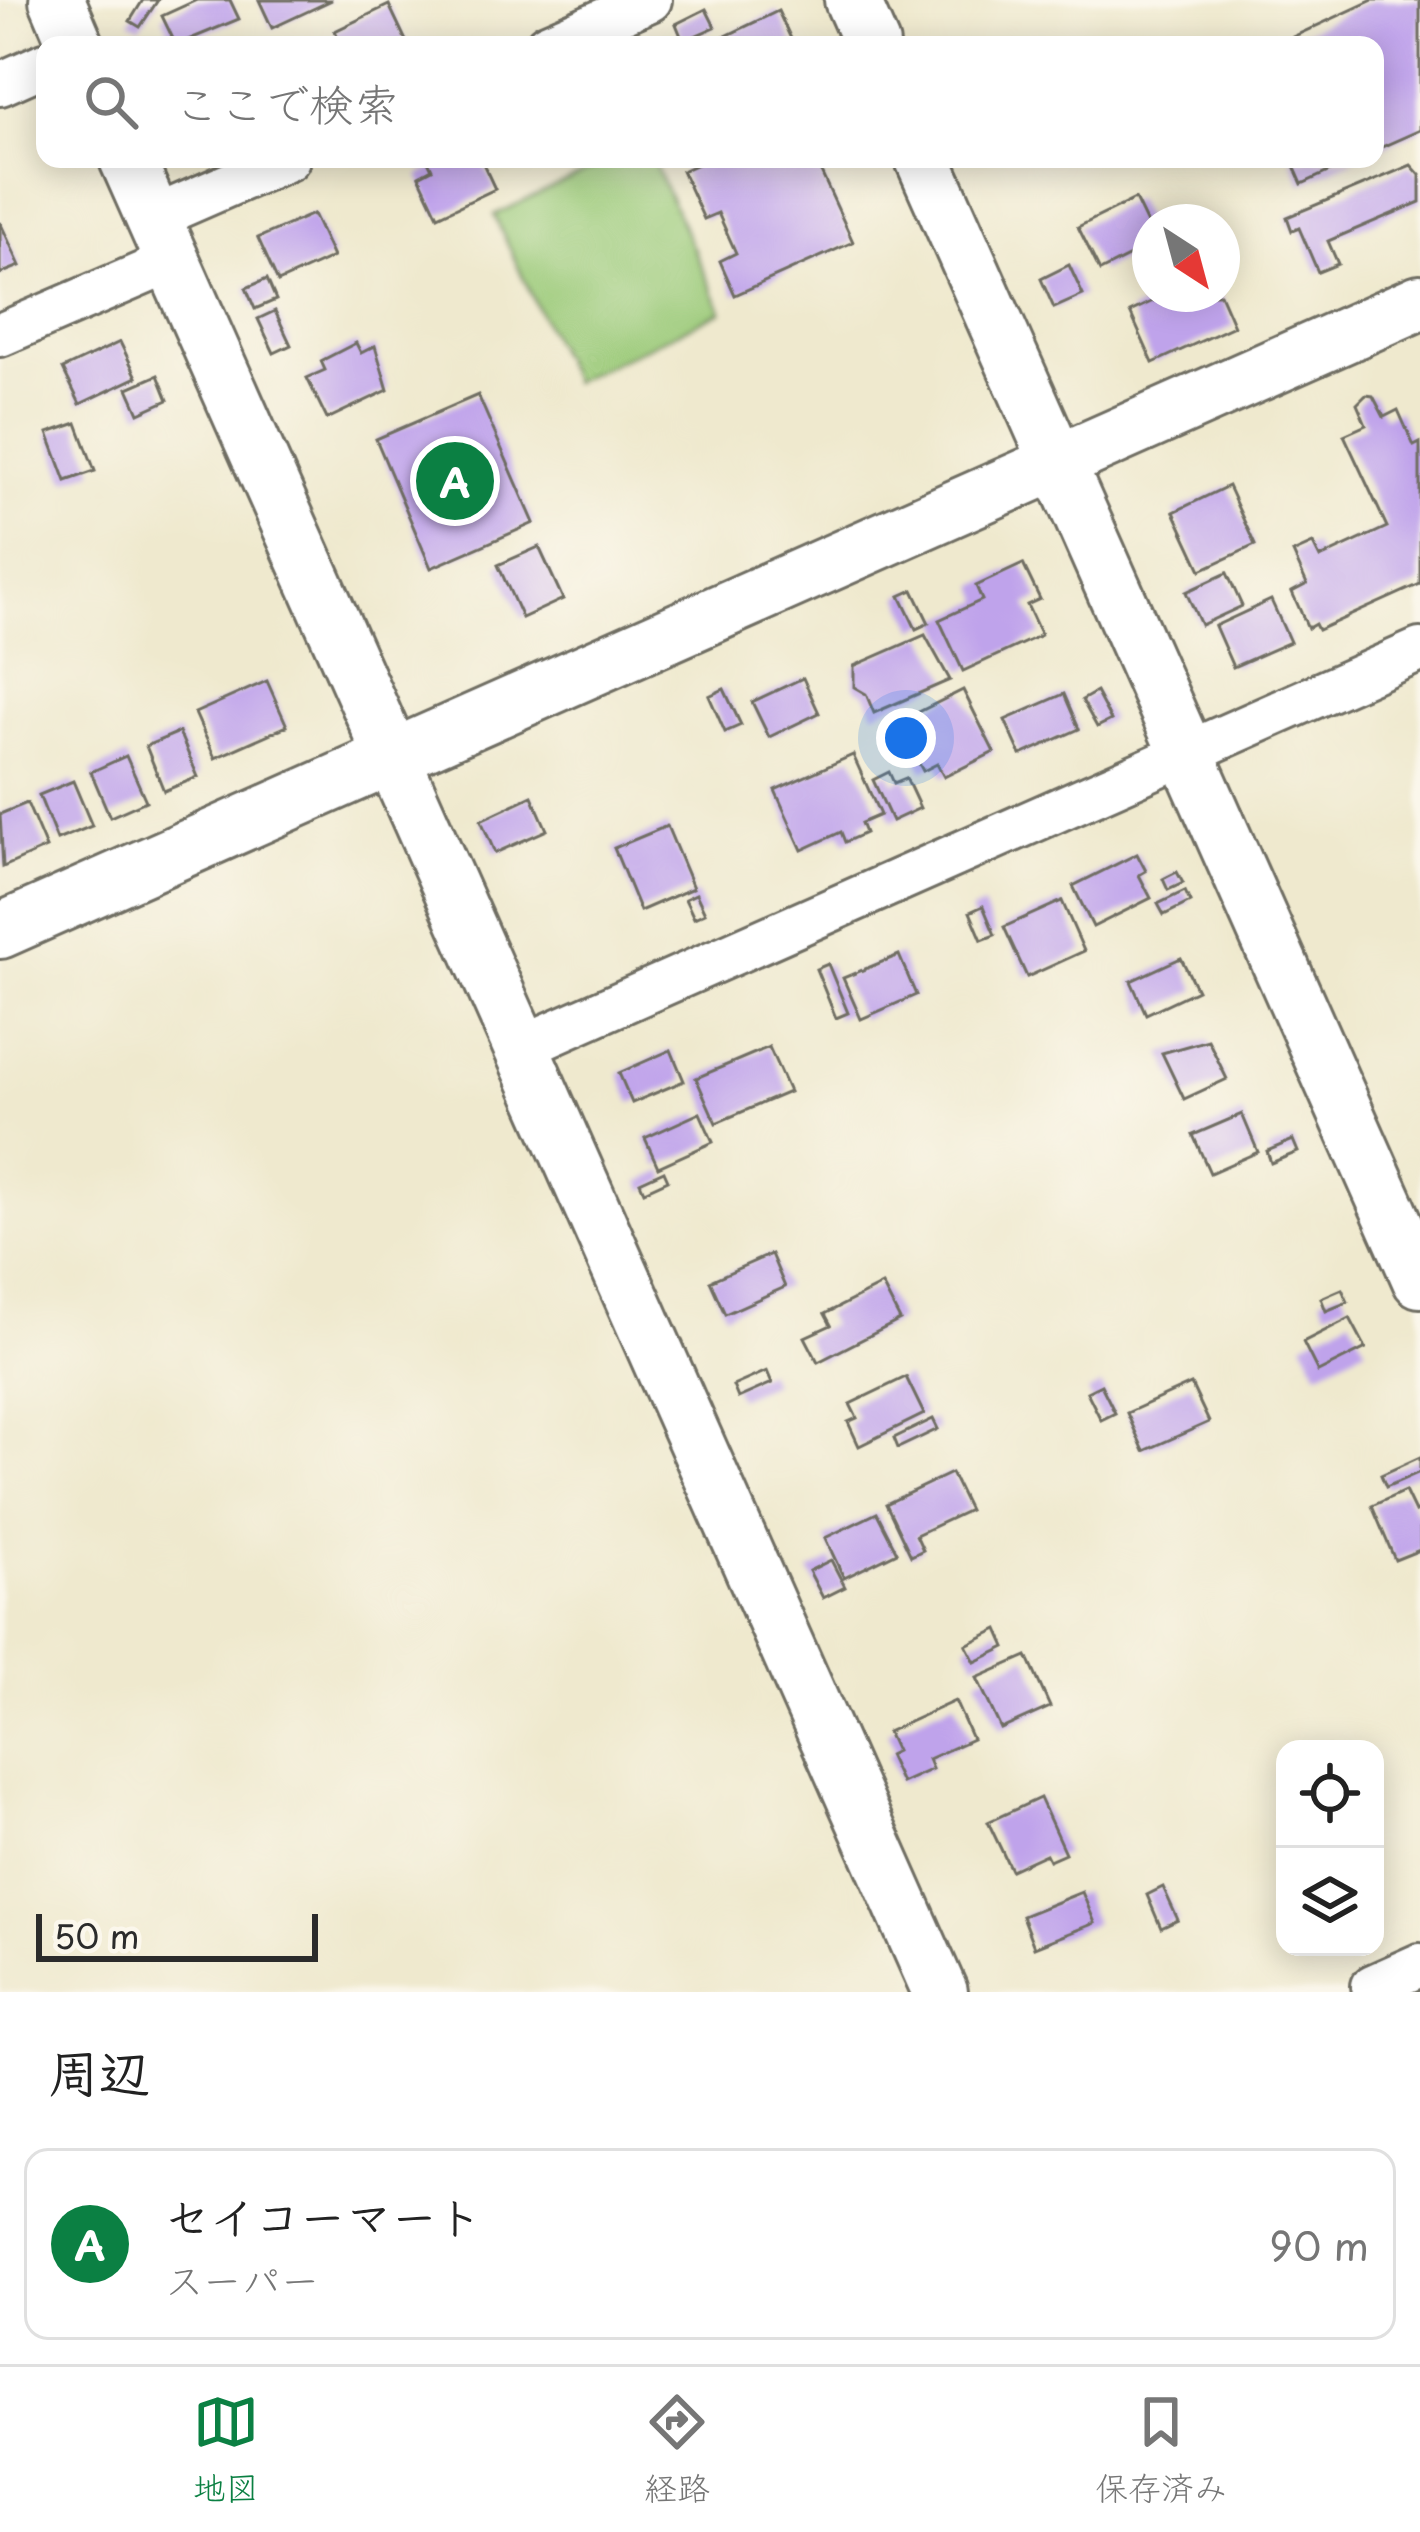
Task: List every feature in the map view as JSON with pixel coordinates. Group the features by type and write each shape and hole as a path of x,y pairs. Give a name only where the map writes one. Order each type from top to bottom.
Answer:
{"street":[{"path":"57,0 72,36"},
{"path":"568,36 650,0"},
{"path":"852,0 868,36"},
{"path":"0,84 36,68"},
{"path":"131,168 940,1992"},
{"path":"0,335 274,168"},
{"path":"927,168 1420,1280"},
{"path":"0,932 1420,302"},
{"path":"519,1048 1420,650"},
{"path":"1373,1986 1420,1965"}],"green space":[{"path":"595,168 656,168 722,311 572,382 494,215"}],"building":[{"path":"143,0 158,0 140,27 130,21"},
{"path":"197,0 230,0 239,19 198,36 172,36 162,16"},
{"path":"259,0 332,0 272,28"},
{"path":"1373,0 1420,0 1420,130 1384,146 1384,36 1295,36"},
{"path":"389,5 404,36 338,36 335,31"},
{"path":"706,9 715,27 681,36 676,24"},
{"path":"778,11 790,36 726,36"},
{"path":"1411,165 1420,175 1420,202 1328,241 1338,264 1318,272 1299,228 1292,231 1287,217"},
{"path":"485,168 495,189 438,216 419,176 432,169"},
{"path":"819,168 853,242 735,295 720,261 736,253 718,213 704,219 682,171"},
{"path":"1295,168 1337,168 1302,184"},
{"path":"1135,199 1137,204 1132,204 1132,255 1100,271 1078,227"},
{"path":"313,214 333,257 278,282 258,238"},
{"path":"0,222 20,266 0,274"},
{"path":"1069,265 1083,295 1054,308 1041,279"},
{"path":"267,279 276,300 255,309 246,288"},
{"path":"275,311 291,345 274,353 258,319"},
{"path":"1130,312 1228,312 1234,326 1153,363"},
{"path":"120,342 137,377 80,404 63,369"},
{"path":"356,343 361,353 375,346 388,390 327,419 307,378 325,370 321,361"},
{"path":"158,375 168,400 139,413 128,388"},
{"path":"478,395 534,523 431,568 376,439"},
{"path":"1366,395 1373,396 1384,417 1398,410 1414,446 1420,443 1420,584 1318,630 1315,624 1308,628 1292,592 1307,584 1293,553 1313,544 1320,558 1387,527 1344,435 1366,425 1357,404"},
{"path":"77,423 95,471 66,481 48,433"},
{"path":"1228,486 1255,545 1201,570 1174,512"},
{"path":"539,547 563,599 522,618 498,565"},
{"path":"1023,564 1040,599 1027,605 1041,635 963,671 939,620 982,600 976,586"},
{"path":"1227,573 1242,606 1201,625 1186,592"},
{"path":"913,590 929,623 916,629 900,596"},
{"path":"1271,600 1290,642 1233,667 1215,626"},
{"path":"925,635 950,680 874,713 866,694 854,687 854,666"},
{"path":"803,678 819,713 769,737 752,702"},
{"path":"267,681 287,726 215,758 195,713"},
{"path":"724,689 741,725 725,732 709,696"},
{"path":"963,690 994,752 944,777 937,764 923,771 907,741 923,733 913,715"},
{"path":"1096,692 1111,720 1097,727 1082,700"},
{"path":"1064,694 1079,729 1021,755 1005,720"},
{"path":"179,732 198,777 164,791 146,746"},
{"path":"853,755 880,815 861,823 865,833 845,842 841,832 802,850 775,790"},
{"path":"126,756 146,801 110,817 91,772"},
{"path":"889,772 894,783 906,778 920,808 892,821 873,780"},
{"path":"73,781 92,826 57,840 39,795"},
{"path":"532,796 547,830 495,853 481,820"},
{"path":"27,803 46,848 3,867 0,814"},
{"path":"667,826 693,888 640,911 614,848"},
{"path":"1137,854 1146,871 1139,875 1151,898 1093,927 1073,886"},
{"path":"1177,872 1183,883 1168,890 1163,879"},
{"path":"1185,891 1190,902 1164,915 1158,904"},
{"path":"696,894 705,913 694,918 685,899"},
{"path":"1062,901 1084,951 1027,977 1004,927"},
{"path":"983,906 995,935 982,940 970,912"},
{"path":"899,955 916,995 861,1019 843,978"},
{"path":"1181,958 1197,990 1146,1014 1131,981"},
{"path":"828,964 848,1013 836,1018 816,969"},
{"path":"1208,1040 1227,1079 1184,1099 1162,1053"},
{"path":"769,1047 789,1092 716,1123 696,1078"},
{"path":"671,1050 684,1081 632,1103 619,1073"},
{"path":"700,1113 713,1142 658,1167 645,1138"},
{"path":"1242,1114 1258,1152 1210,1173 1193,1135"},
{"path":"1293,1140 1298,1152 1271,1163 1267,1151"},
{"path":"664,1171 668,1180 644,1191 640,1182"},
{"path":"771,1254 785,1287 725,1314 710,1281"},
{"path":"882,1285 900,1320 818,1362 805,1337 831,1325 825,1314"},
{"path":"1342,1289 1348,1302 1326,1311 1321,1298"},
{"path":"1350,1318 1366,1348 1318,1372 1303,1342"},
{"path":"767,1371 772,1383 738,1398 733,1386"},
{"path":"906,1377 924,1414 859,1446 848,1422 857,1418 850,1404"},
{"path":"1191,1384 1209,1422 1144,1451 1127,1413"},
{"path":"1101,1385 1115,1413 1101,1420 1087,1392"},
{"path":"933,1419 938,1429 898,1448 894,1438"},
{"path":"1420,1457 1420,1472 1386,1487 1381,1475"},
{"path":"951,1473 969,1510 916,1535 923,1550 911,1556 886,1504"},
{"path":"1405,1491 1415,1512 1420,1509 1420,1550 1395,1560 1372,1506"},
{"path":"877,1513 897,1552 844,1578 825,1538"},
{"path":"831,1560 845,1587 823,1598 809,1571"},
{"path":"998,1629 1006,1647 975,1662 966,1645"},
{"path":"1027,1656 1050,1707 1001,1729 977,1678"},
{"path":"955,1701 972,1739 928,1759 932,1769 901,1783 888,1755 896,1751 887,1732"},
{"path":"1040,1798 1065,1853 1049,1860 1046,1854 1011,1870 988,1822"},
{"path":"1163,1887 1178,1920 1161,1928 1147,1895"},
{"path":"1082,1892 1095,1923 1034,1947 1022,1916"}],"place":[{"name":"セイコーマート","path":"455,481"}]}
